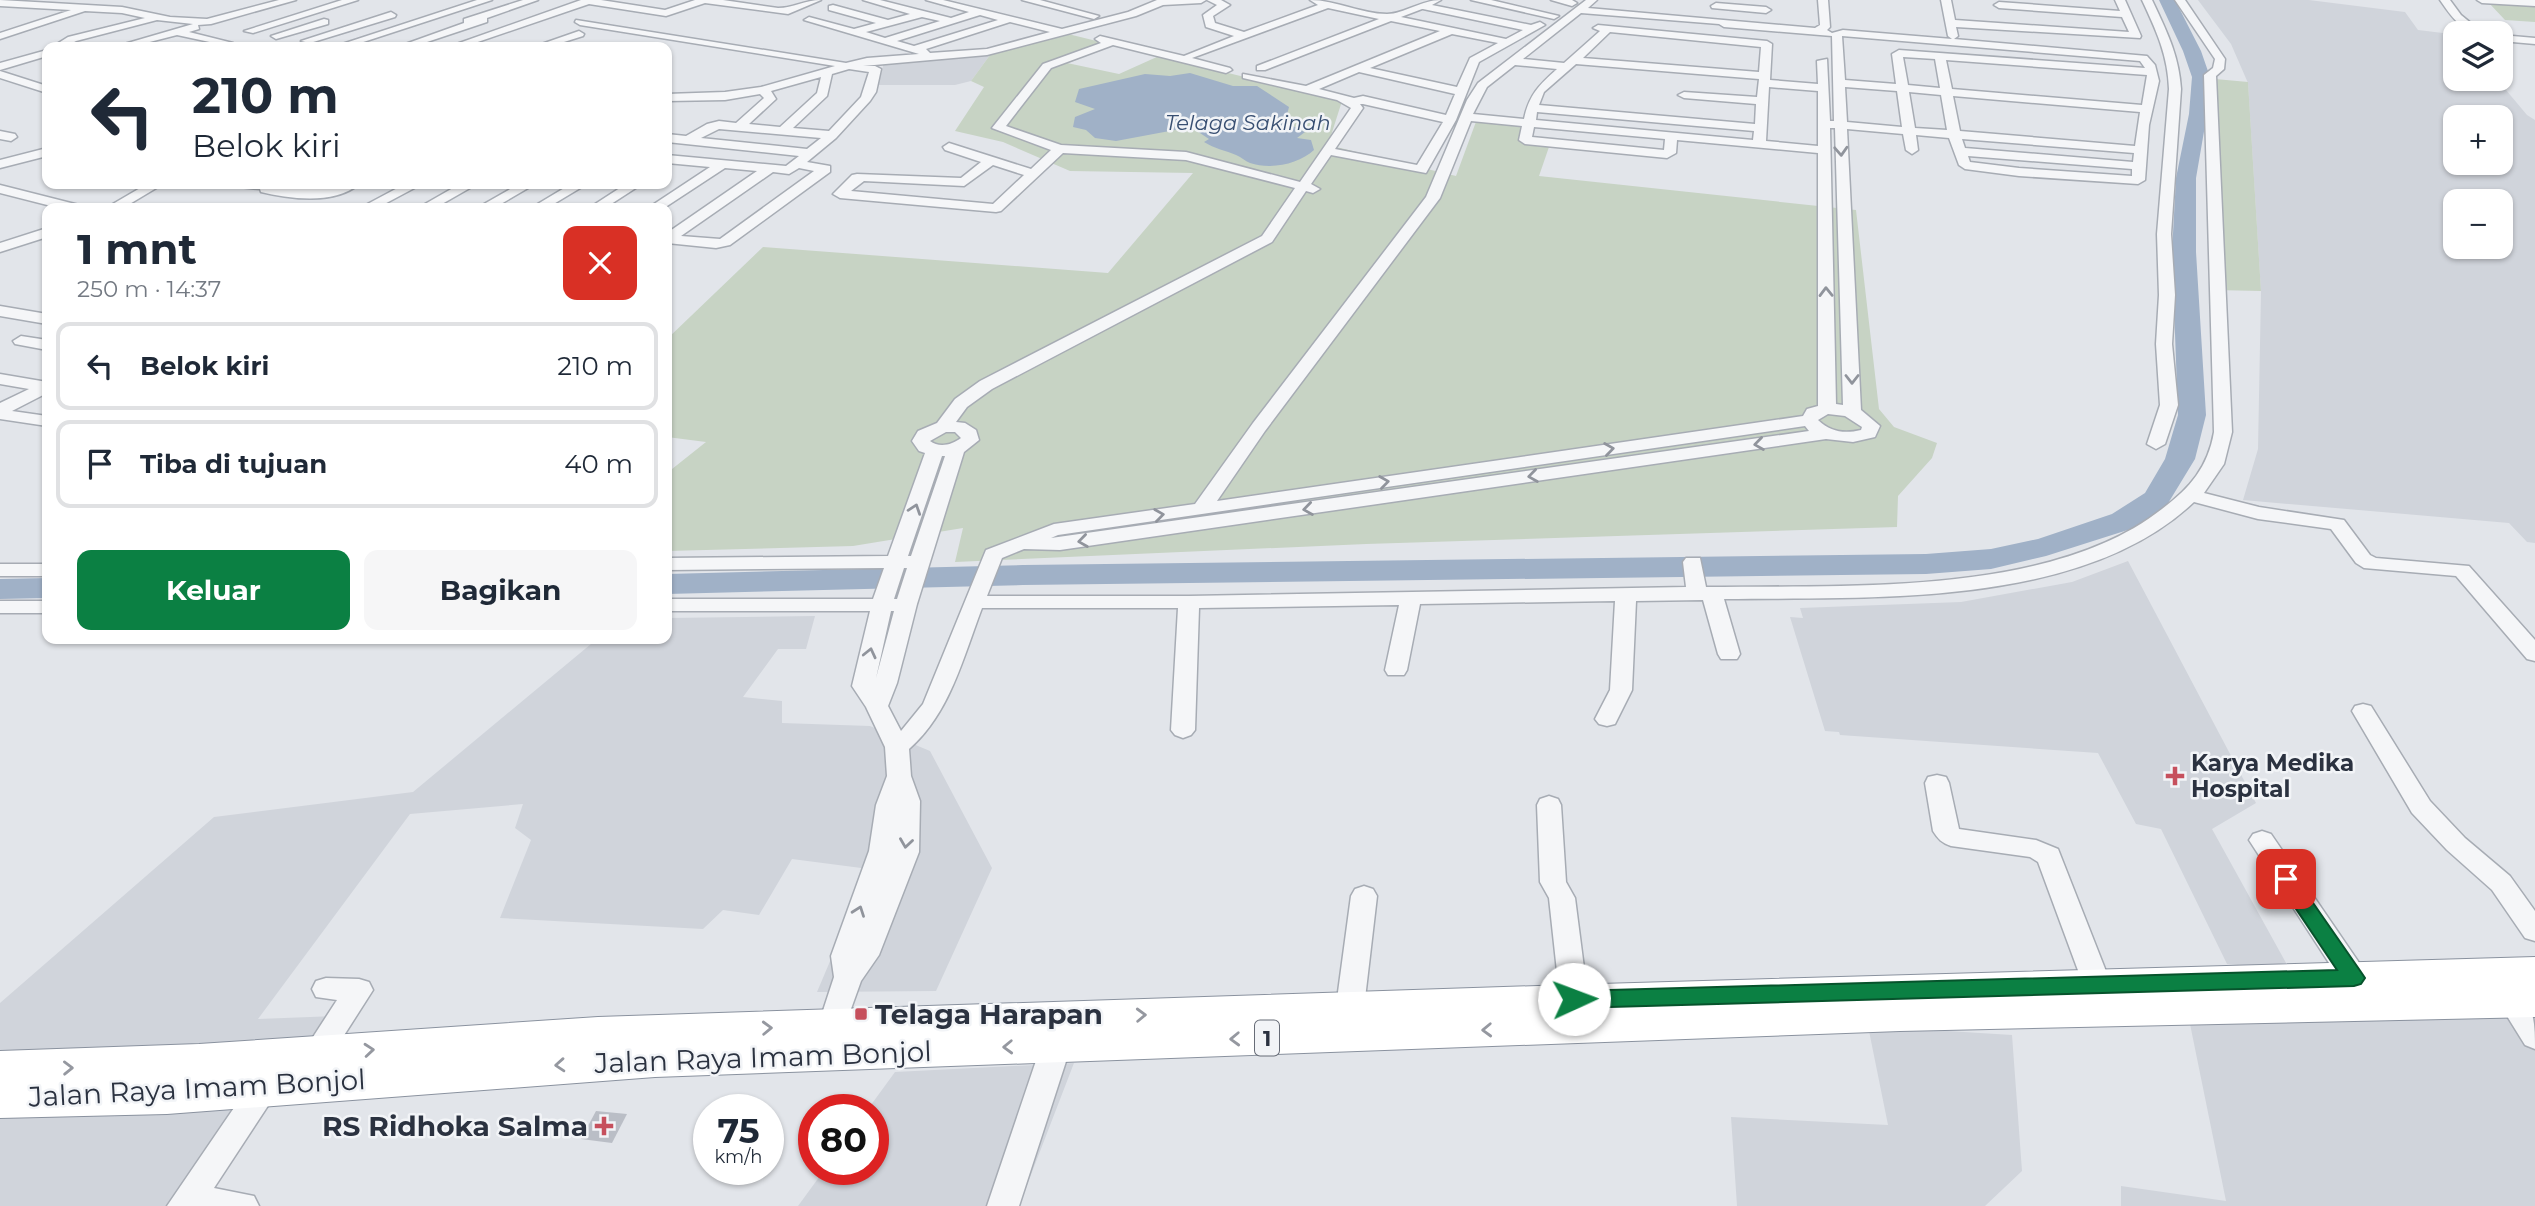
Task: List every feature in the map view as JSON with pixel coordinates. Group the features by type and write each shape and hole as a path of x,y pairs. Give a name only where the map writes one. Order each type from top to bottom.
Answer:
{"highway":[{"name":"Jalan Raya Imam Bonjol","path":"0,1099 167,1095 655,1059 1056,1046 1926,1002 2097,984 2354,978 2527,991"},
{"name":"Jalan Raya Imam Bonjol","path":"0,1069 132,1066 488,1039 1574,999 1926,1002 2527,991"}],"street":[{"path":"0,36 102,0"},
{"path":"297,42 247,32 353,0"},
{"path":"354,42 487,0"},
{"path":"401,42 533,0"},
{"path":"416,42 545,0"},
{"path":"467,42 589,0 665,13 701,1"},
{"path":"677,0 778,12 813,1"},
{"path":"797,0 813,1"},
{"path":"854,0 807,19 932,52 992,45 1064,30 1132,14 1167,1 1201,0"},
{"path":"869,0 950,21"},
{"path":"931,0 1119,43 1246,68 1436,0"},
{"path":"949,0 1064,30"},
{"path":"1060,8 1087,0"},
{"path":"672,97 725,96 762,90 850,65 882,60 987,52 1064,30 1094,16 1143,0"},
{"path":"1212,0 1225,5 1208,15 1210,25 1247,36"},
{"path":"1476,0 1554,16"},
{"path":"1556,0 1574,7 1667,20 2135,52 2148,61 2152,84 2137,181 1965,165 1954,135 1941,61"},
{"path":"1334,152 1421,170 1450,120 1474,60 1554,16 1592,0"},
{"path":"1824,0 1831,31"},
{"path":"1827,409 1824,123 1831,86 1831,31 1835,0"},
{"path":"1946,0 1953,38"},
{"path":"2057,0 2125,11"},
{"path":"975,597 1189,602 1626,595 1698,578 1895,590 2026,575 2083,559 2149,530 2191,495 2217,463 2223,432 2193,73 2169,47 2147,0"},
{"path":"2180,0 2220,59 2218,69 2193,73"},
{"path":"2444,0 2462,21"},
{"path":"2484,0 2535,3"},
{"path":"0,3 22,1 140,11 159,18 207,22"},
{"path":"1027,1 1094,16"},
{"path":"281,21 261,14 295,2"},
{"path":"138,42 207,22 295,2"},
{"path":"1189,56 1247,36 1320,2 1509,41"},
{"path":"1400,2 1534,29"},
{"path":"1708,5 1766,5 1765,24"},
{"path":"2006,27 1999,6 2125,11"},
{"path":"1202,509 1259,428 1433,198 1473,100 1482,85 1574,7 1831,31 2138,55"},
{"path":"833,8 888,23"},
{"path":"320,10 438,30"},
{"path":"1950,23 2136,36 2125,11"},
{"path":"312,42 402,12"},
{"path":"885,41 988,12"},
{"path":"854,33 920,13"},
{"path":"915,49 1009,14"},
{"path":"1389,16 1450,31 1509,41"},
{"path":"66,42 159,18"},
{"path":"223,18 242,23"},
{"path":"276,37 335,18"},
{"path":"1661,34 1667,20"},
{"path":"549,42 580,28 850,65"},
{"path":"1310,88 1450,31"},
{"path":"177,32 217,42"},
{"path":"1759,144 1768,45 1762,42 1661,34 1601,37 1541,90 1532,108 1525,140 1669,154 1671,136 1824,150"},
{"path":"1601,37 1764,77"},
{"path":"2513,39 2535,41"},
{"path":"1308,188 1178,154 1056,148 1001,130 998,126 1047,65 1119,43 1132,43 1246,68 1358,101 1450,120"},
{"path":"2028,47 2038,75"},
{"path":"0,67 42,54"},
{"path":"1912,150 1898,54 2038,75 2152,84"},
{"path":"1656,55 1764,77"},
{"path":"1511,61 1764,77 1831,86 1901,88 2146,115"},
{"path":"1941,61 2034,63 2152,84"},
{"path":"1356,68 1462,92"},
{"path":"672,161 787,171 832,135 868,96 875,69 855,69 784,84"},
{"path":"2156,444 2167,422 2171,396 2164,345 2167,297 2164,246 2193,73"},
{"path":"0,74 42,88"},
{"path":"782,131 823,94 827,75"},
{"path":"1686,89 1764,77"},
{"path":"2138,95 2152,84"},
{"path":"1831,86 1840,125 1852,412"},
{"path":"738,127 770,99 762,90"},
{"path":"1946,92 1995,97 2110,93"},
{"path":"951,427 970,434 970,440 956,449 935,450 925,447 922,441 924,435 951,427 983,399 1274,240 1334,152 1358,101"},
{"path":"1532,108 1760,128"},
{"path":"1681,108 1761,114"},
{"path":"1468,117 1528,122"},
{"path":"1951,120 1965,121"},
{"path":"1824,123 1954,135 2142,143"},
{"path":"689,140 715,126 832,135"},
{"path":"2129,135 2142,143"},
{"path":"672,138 811,153"},
{"path":"949,147 1033,174"},
{"path":"1010,166 1056,148"},
{"path":"965,152 949,175 857,178 840,194 991,208 999,206 1056,148"},
{"path":"1959,150 2139,166"},
{"path":"0,164 42,153"},
{"path":"2013,155 2019,172"},
{"path":"900,178 961,183 991,160"},
{"path":"662,203 721,164"},
{"path":"672,240 716,244 725,242 825,169 797,164"},
{"path":"672,236 769,169"},
{"path":"2,189 55,203"},
{"path":"122,203 147,189"},
{"path":"266,189 300,196 337,189"},
{"path":"377,203 405,189"},
{"path":"434,203 461,189"},
{"path":"493,203 519,189"},
{"path":"547,203 571,189"},
{"path":"604,203 627,189"},
{"path":"0,248 42,234"},
{"path":"1,312 42,318"},
{"path":"21,341 42,344"},
{"path":"0,379 42,386"},
{"path":"0,412 42,390"},
{"path":"1827,409 1852,412 1864,418 1871,426 1868,433 1842,438 1814,428 1809,420 1813,413 1827,409"},
{"path":"0,412 42,420"},
{"path":"897,747 918,729 934,705 987,566 998,551 1054,530 1809,420"},
{"path":"1021,544 1060,544 1826,434"},
{"path":"877,706 956,449"},
{"path":"832,1026 848,977 865,956 906,852 908,801 899,776 897,747 877,706 863,685 883,601 935,450"},
{"path":"2191,495 2258,513 2337,524 2363,559 2371,564 2462,570 2535,654"},
{"path":"672,564 920,564"},
{"path":"0,570 42,570"},
{"path":"1698,578 1729,654"},
{"path":"1607,719 1621,690 1626,595"},
{"path":"1396,670 1410,598"},
{"path":"672,605 908,601"},
{"path":"1183,730 1189,602"},
{"path":"0,607 42,607"},
{"path":"2363,710 2421,807 2456,844 2501,883 2535,930"},
{"path":"1937,783 1946,831 1951,837 2036,849 2049,856 2097,984"},
{"path":"1549,805 1553,882 1562,898 1574,999"},
{"path":"2262,840 2354,978"},
{"path":"1350,1007 1364,896"},
{"path":"317,1054 359,990 326,989"},
{"path":"2527,991 2535,1037"},
{"path":"1003,1206 1056,1046"},
{"path":"186,1203 266,1086"},
{"path":"186,1203 243,1206"}],"shaded area":[{"path":"2198,0 2309,0 2405,12 2418,30 2443,33 2443,91 2507,91 2527,115 2535,120 2535,543 2527,542 2509,523 2243,500 2258,449 2261,292 2248,83 2231,44"},
{"path":"990,55 971,81 955,85 878,85 884,62"},
{"name":"Karya Medika Hospital","path":"2128,561 2256,803 2212,829 2290,970 2227,964 2161,829 2136,824 2098,753 1840,735 1839,732 1825,731 1790,617 1803,618 1800,608 1961,602 2072,582"},
{"path":"815,616 806,649 778,649 743,697 782,701 782,723 870,726 930,751 992,868 936,991 817,992 869,869 792,859 759,915 723,910 703,929 500,918 531,840 515,828 523,804 410,814 258,1019 336,1016 192,1206 0,1206 0,1003 214,817 413,792 591,644 672,644 672,618"},
{"path":"2535,1013 2535,1206 2121,1206 2121,1186 2226,1201 2190,1024"},
{"path":"1868,1026 2012,1035 2022,1171 1985,1206 1737,1206 1731,1117 1888,1125"},
{"path":"1074,1063 1019,1206 798,1206 813,1185 889,1185 889,1094 879,1094 895,1072"}],"green space":[{"path":"2489,3 2535,6 2535,22 2505,20"},
{"path":"1068,34 1113,45 1067,63 1119,74 1159,56 1342,101 1328,145 1456,176 1477,119 1528,124 1521,140 1550,144 1539,176 1856,210 1879,409 1894,427 1937,443 1932,458 1898,496 1897,527 1366,544 955,562 963,528 853,546 672,551 672,469 706,442 672,438 672,334 763,247 1108,273 1193,173 1070,171 1003,142 955,131 984,87 971,81 990,55"},
{"path":"2215,79 2248,82 2261,291 2214,290"}],"water":[{"name":"Telaga Sakinah","path":"1190,73 1233,86 1257,86 1289,107 1285,122 1305,132 1297,138 1311,140 1314,150 1293,162 1267,166 1250,163 1204,142 1209,139 1191,127 1116,141 1095,138 1086,130 1073,127 1075,117 1095,109 1075,102 1079,89 1145,74 1170,76"}],"building":[{"name":"RS Ridhoka Salma","path":"596,1111 627,1114 612,1143 581,1139"}],"waterway":[{"path":"672,584 1023,575 1926,564 1991,559 2046,547 2123,521 2156,499 2180,459 2192,415 2184,252 2186,178 2198,114 2201,77 2192,51 2167,0"},
{"path":"0,589 42,588"}],"place":[{"name":"Karya Medika Hospital","path":"2175,776"},
{"name":"Telaga Harapan","path":"861,1014"},
{"name":"RS Ridhoka Salma","path":"604,1126"}],"route":[{"path":"1574,999 2354,978 2286,879"}]}
